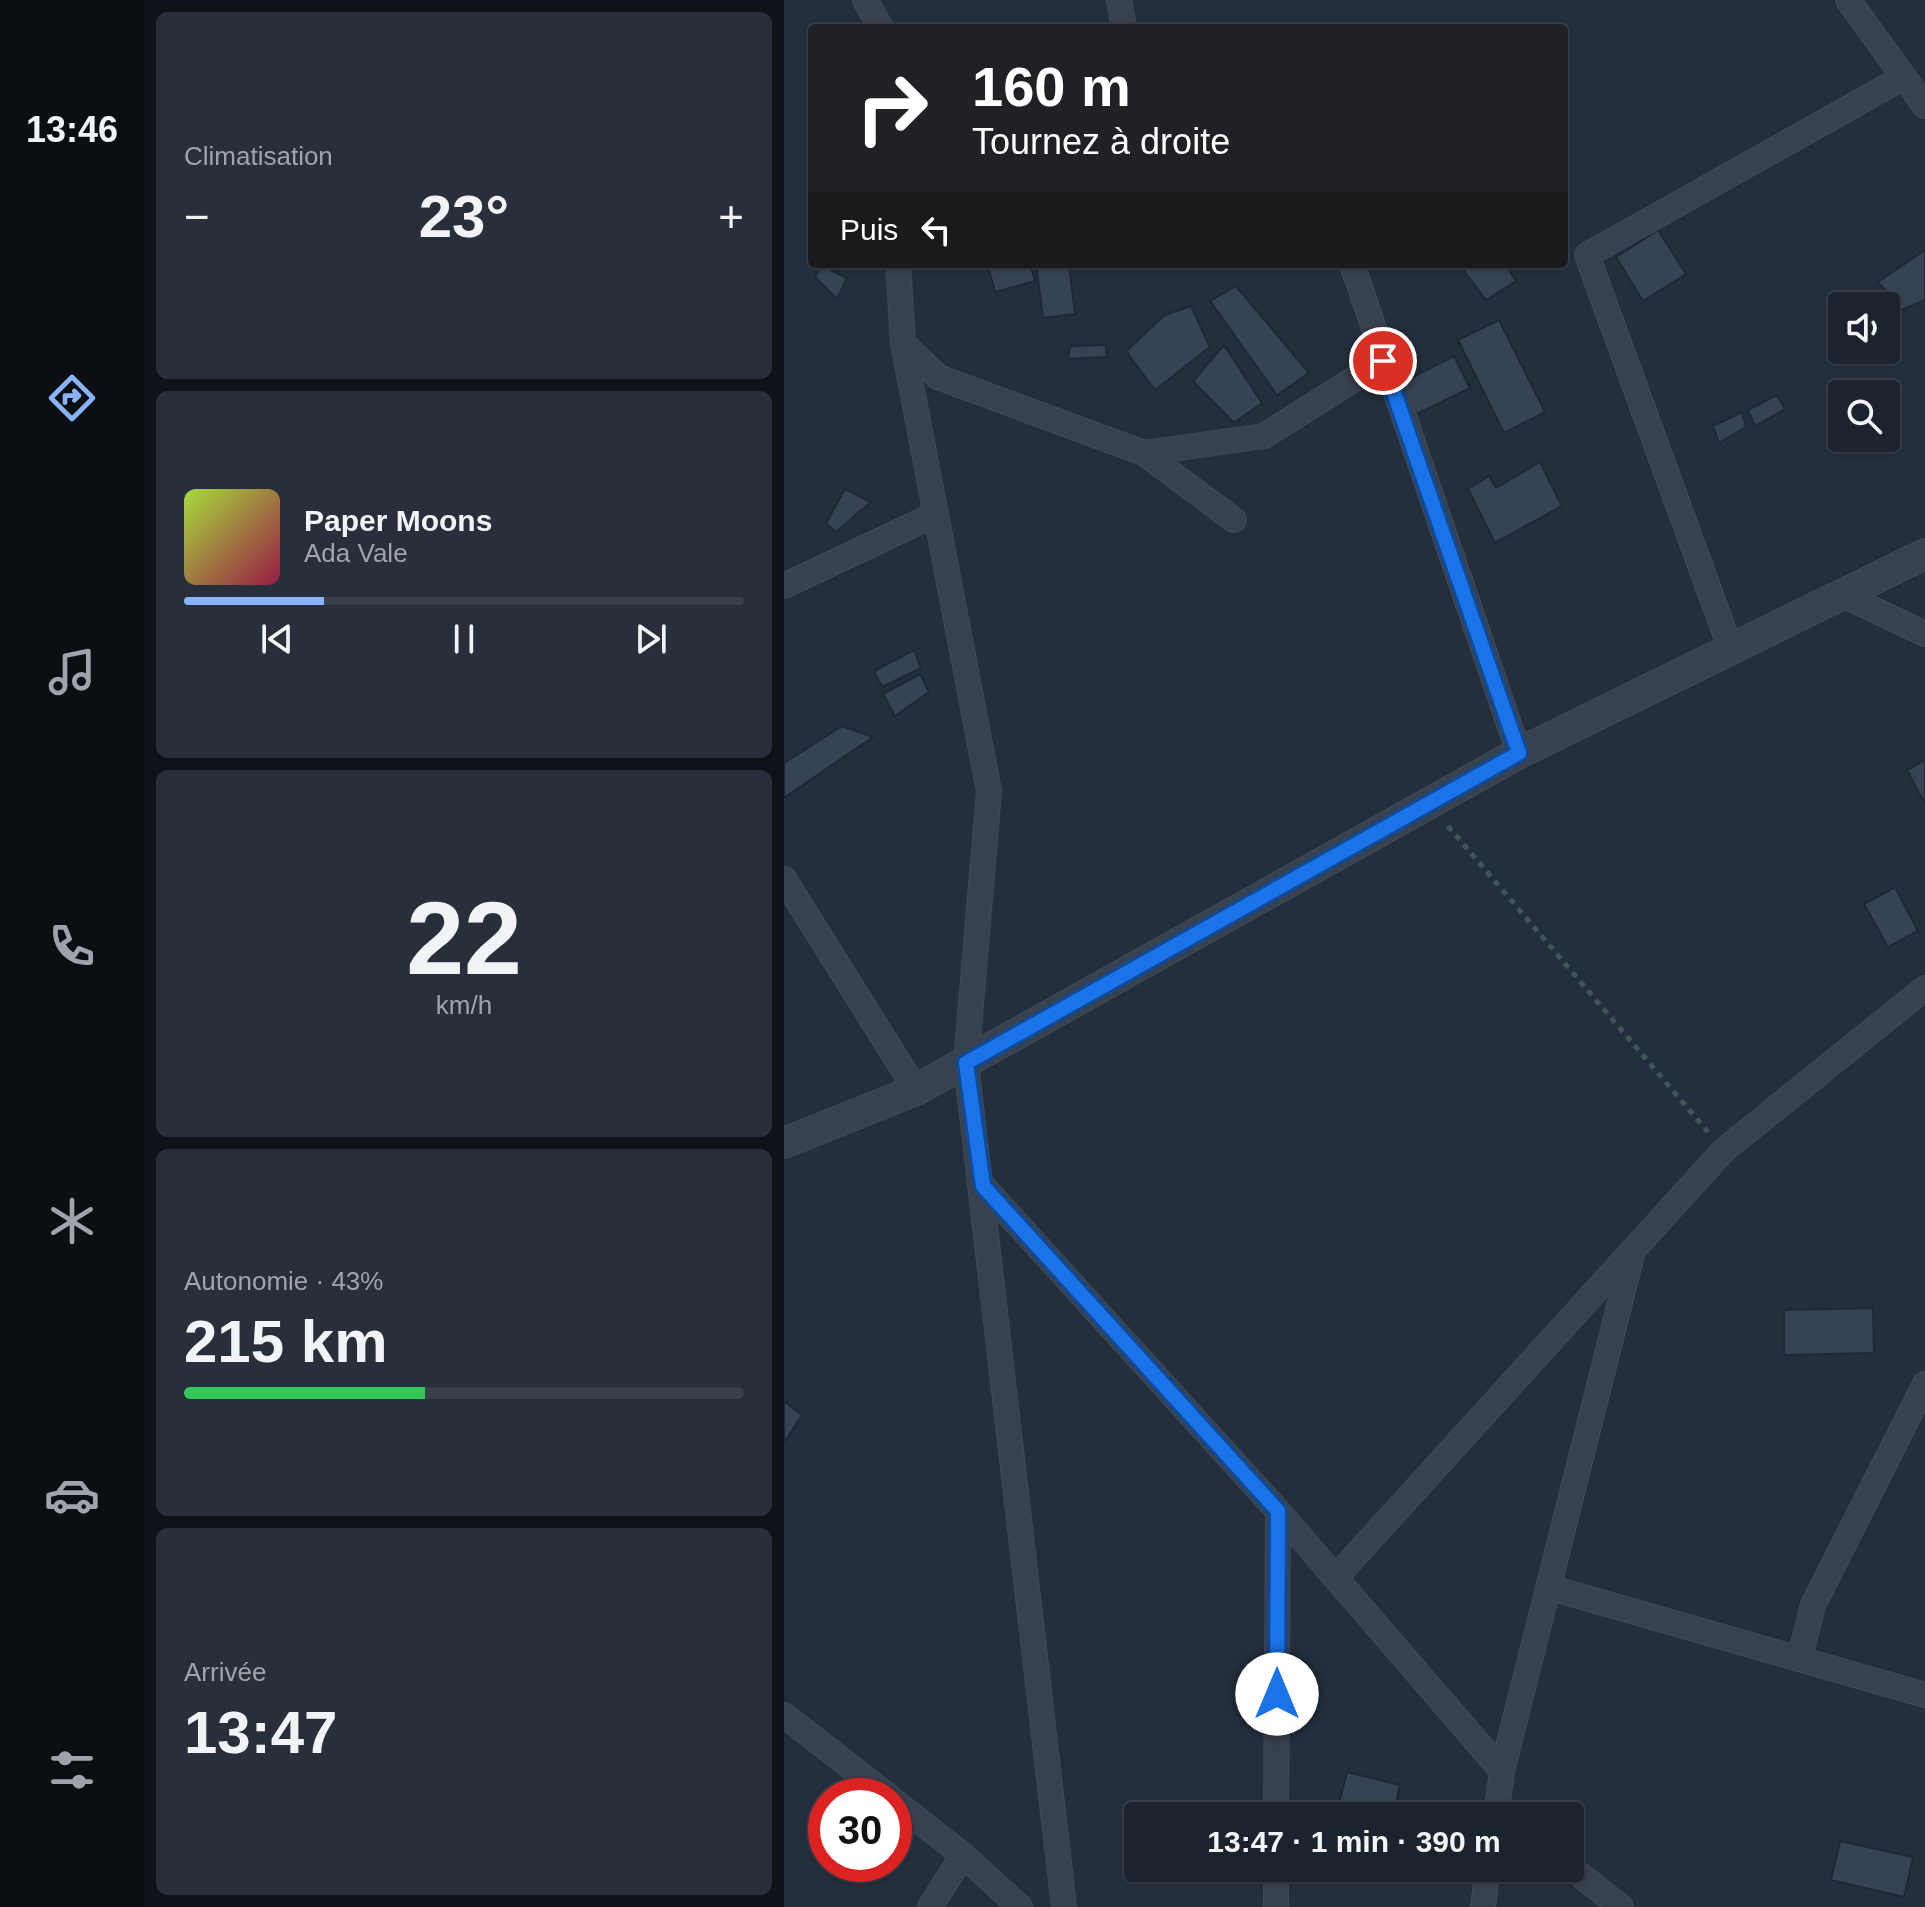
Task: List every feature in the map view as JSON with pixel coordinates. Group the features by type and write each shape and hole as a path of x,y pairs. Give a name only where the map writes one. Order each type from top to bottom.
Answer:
{"street":[{"path":"865,0 879,24"},
{"path":"1119,0 1123,24"},
{"path":"1848,0 1925,106"},
{"path":"1731,650 1587,255 1904,77"},
{"path":"898,268 903,343 989,791 966,1063 983,1186 1064,1907"},
{"path":"1353,268 1519,753"},
{"path":"903,343 938,377 1144,453 1234,520"},
{"path":"1144,453 1264,436 1383,361"},
{"path":"784,586 936,514"},
{"path":"784,1143 916,1090 1519,753 1925,554"},
{"path":"1843,595 1925,634"},
{"path":"784,879 916,1090"},
{"path":"1336,1577 1724,1150 1925,988"},
{"path":"983,1186 1278,1511 1502,1771"},
{"path":"1500,1802 1502,1771 1551,1588 1632,1253"},
{"path":"1800,1657 1813,1605 1925,1384"},
{"path":"1276,1802 1278,1511"},
{"path":"1551,1588 1925,1695"},
{"path":"784,1715 865,1778"},
{"path":"912,1815 963,1855 1020,1907"},
{"path":"930,1907 963,1855"},
{"path":"1584,1878 1621,1907"},
{"path":"1276,1882 1276,1907"},
{"path":"1483,1907 1486,1882"}],"path":[{"path":"1429,804 1724,1150"}],"building":[{"path":"1658,230 1686,274 1643,301 1616,257"},
{"path":"1925,250 1925,300 1902,310 1900,292 1887,292 1878,282"},
{"path":"820,268 827,268 847,278 837,299 815,277"},
{"path":"989,268 1031,268 1035,281 995,292"},
{"path":"1037,268 1069,268 1075,314 1043,318"},
{"path":"1462,268 1508,268 1516,281 1486,300"},
{"path":"1236,286 1309,373 1277,395 1210,301"},
{"path":"1191,306 1210,347 1155,390 1126,351 1165,315"},
{"path":"1499,320 1545,412 1504,433 1458,340"},
{"path":"1106,345 1107,357 1068,359 1070,346"},
{"path":"1224,345 1262,403 1234,423 1193,381"},
{"path":"1454,356 1470,388 1417,414 1401,383"},
{"path":"1777,395 1785,409 1755,426 1748,410"},
{"path":"1742,412 1746,427 1719,443 1713,426"},
{"path":"1540,462 1562,506 1495,543 1468,489 1489,476 1496,488"},
{"path":"845,489 871,502 836,532 826,523"},
{"path":"914,650 921,668 882,687 874,671"},
{"path":"920,674 929,692 895,716 883,694"},
{"path":"842,726 873,737 784,798 784,763"},
{"path":"1925,760 1925,804 1907,770"},
{"path":"1895,887 1918,931 1888,947 1864,904"},
{"path":"1873,1308 1874,1353 1784,1355 1784,1310"},
{"path":"784,1401 802,1415 784,1443"},
{"path":"1347,1772 1400,1785 1396,1802 1340,1802"},
{"path":"1840,1841 1913,1857 1904,1897 1831,1880"}],"route":[{"path":"1277,1694 1278,1511 983,1186 966,1063 1519,753 1383,361"}]}
